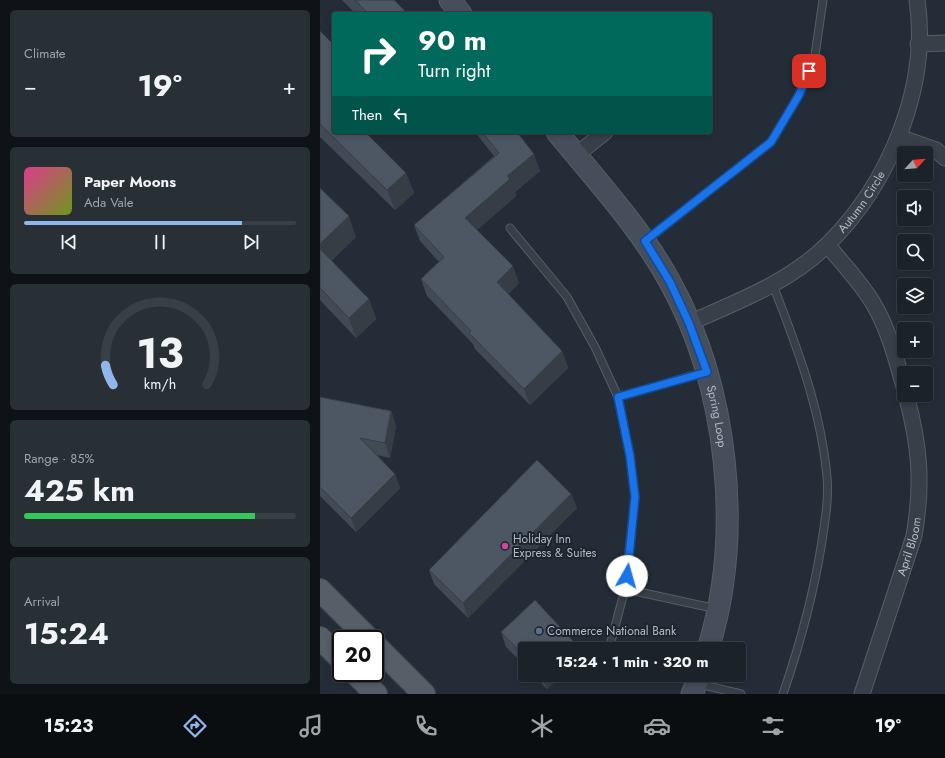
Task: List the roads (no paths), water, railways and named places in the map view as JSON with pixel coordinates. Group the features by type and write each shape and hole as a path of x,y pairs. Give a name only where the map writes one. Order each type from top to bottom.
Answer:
{"main road":[{"path":"320,590 360,630"},
{"path":"320,638 332,650"},
{"path":"384,654 424,694"},
{"path":"364,682 376,694"}],"street":[{"path":"450,0 459,12"},
{"name":"Autumn Circle","path":"689,323 772,285 827,245 852,216 871,188 898,138 910,103 914,83 918,44 916,0"},
{"path":"918,44 945,43"},
{"name":"Spring Loop","path":"559,134 645,241 670,282 689,323 707,372 722,436 726,473 726,548 718,609 710,642"},
{"path":"576,155 602,134"},
{"path":"898,138 936,150 945,158"},
{"path":"827,245 849,270 873,304 894,349 899,366"},
{"name":"April Bloom","path":"862,694 914,536 919,509 920,476 918,448 908,402"}],"lane":[{"path":"645,241 771,142 799,95 815,55 823,0"},
{"path":"510,228 567,297 595,347 618,397 630,456 635,497 625,589 611,642"},
{"path":"772,285 806,376 819,422 828,478 825,522 818,565 796,656 783,694"},
{"path":"618,397 707,372"},
{"path":"625,589 718,609"},
{"path":"696,684 741,694"}],"place":[{"name":"Holiday Inn Express & Suites","path":"505,546"},
{"name":"Commerce National Bank","path":"539,631"}]}
